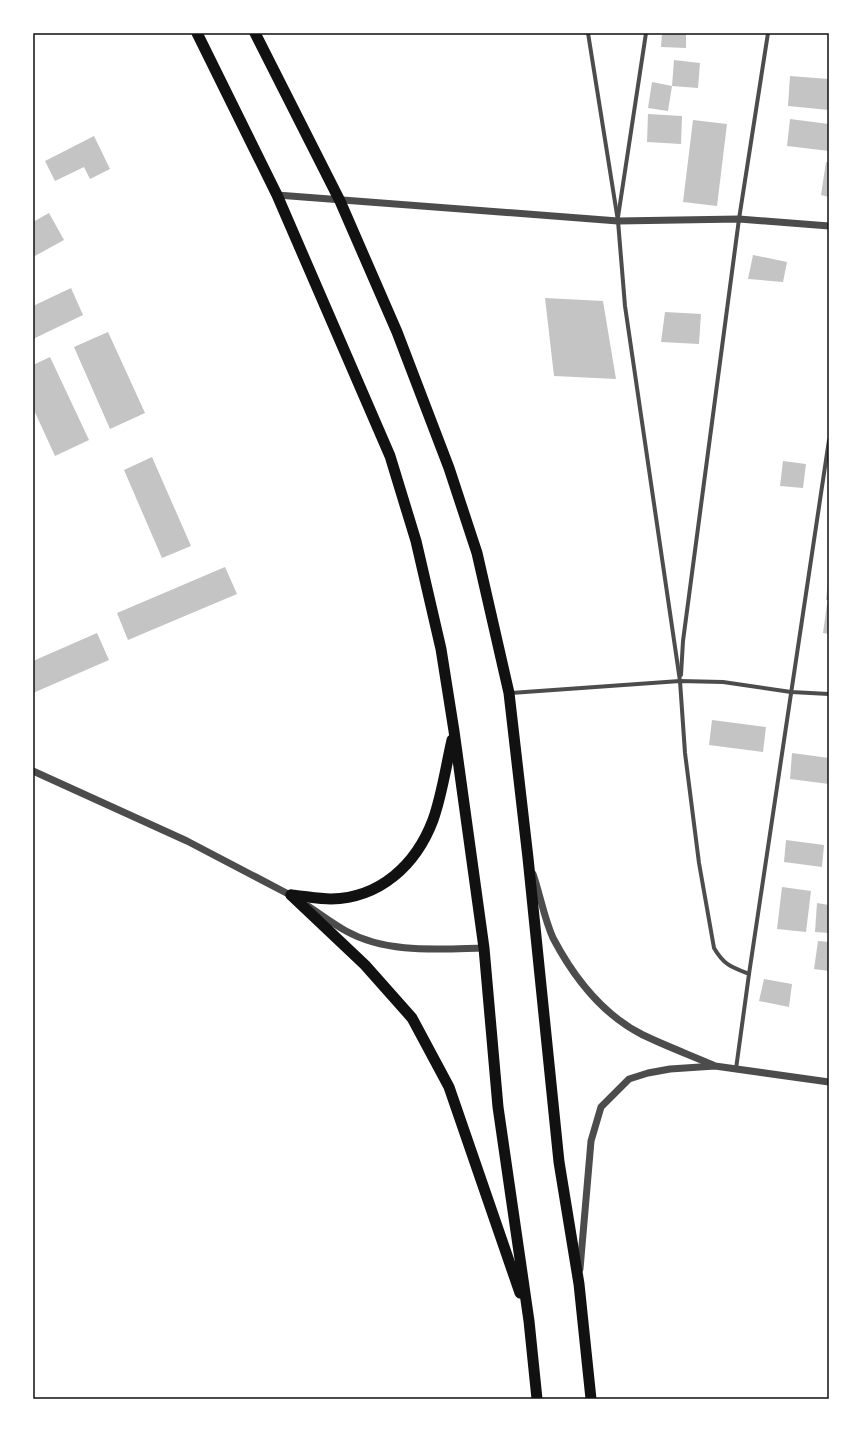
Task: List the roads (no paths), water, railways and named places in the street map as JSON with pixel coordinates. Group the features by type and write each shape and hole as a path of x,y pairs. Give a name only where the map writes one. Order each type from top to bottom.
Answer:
{"highway":[{"path":"197,33 277,195 390,456 416,541 441,649 454,731 484,948 498,1107 529,1321 537,1399"},
{"path":"255,33 340,200 397,332 449,468 477,553 509,693 528,858 559,1162 579,1284 591,1399"},
{"path":"291,894 330,899 360,895 384,885 402,869 421,846 433,819 454,731"},
{"path":"291,894 366,965 412,1018 449,1087 529,1321"}],"street":[{"path":"588,33 618,221 625,306 680,682 685,753 699,863 714,948 720,958 728,965 749,974"},
{"path":"618,221 646,33"},
{"path":"680,682 683,641 739,219 768,33"},
{"path":"277,195 618,221 739,219 829,226"},
{"path":"736,1069 829,440"},
{"path":"509,693 680,682 723,682 791,692 829,694"},
{"path":"33,771 187,842 291,894 347,931 386,946 434,949 484,948"},
{"path":"528,858 553,936 569,965 588,992 614,1016 642,1034 715,1066"},
{"path":"579,1284 591,1140 601,1107 629,1079 648,1073 670,1069 715,1066 829,1082"}]}
